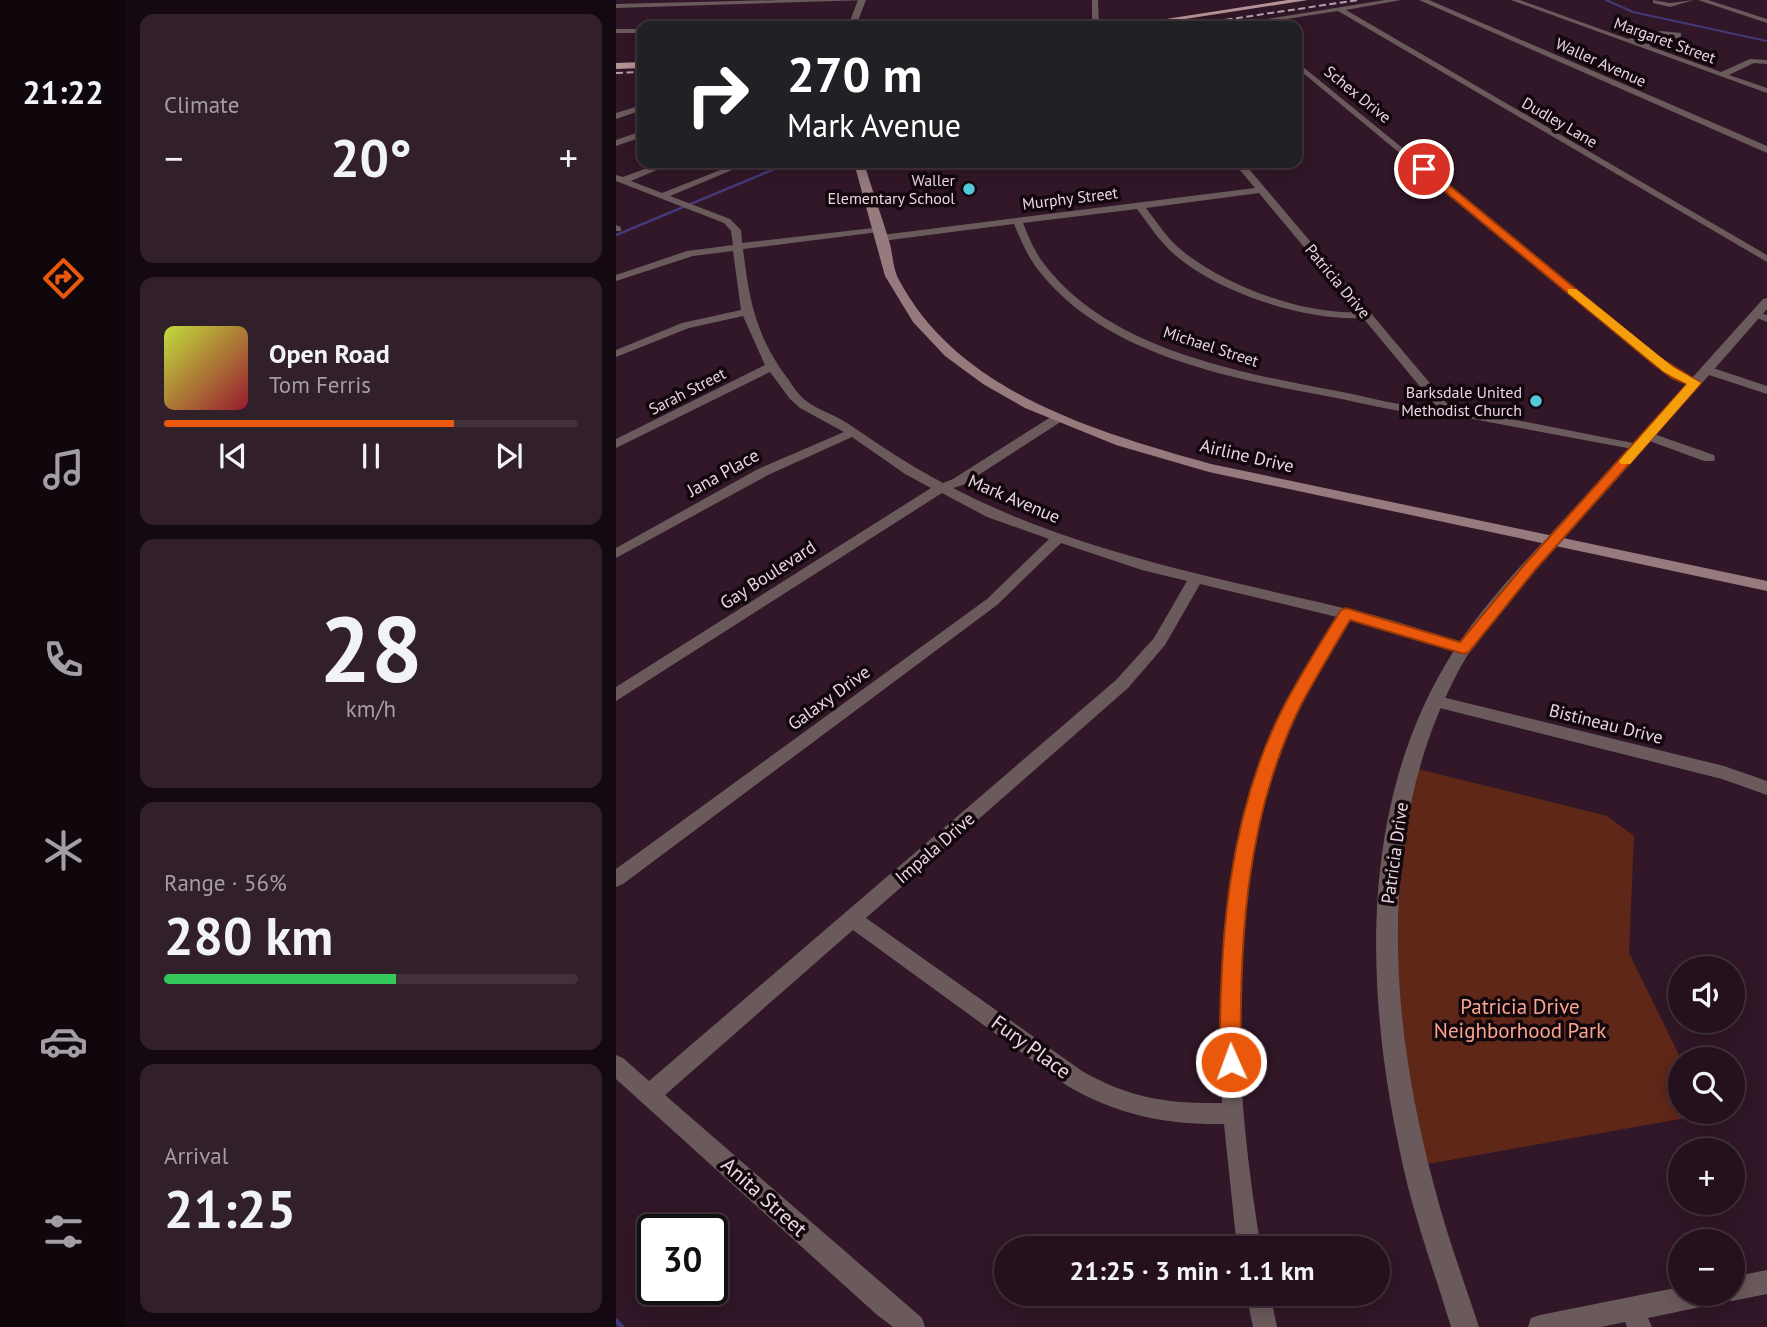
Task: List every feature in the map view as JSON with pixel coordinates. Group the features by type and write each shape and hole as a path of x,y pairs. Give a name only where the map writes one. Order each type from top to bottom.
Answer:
{"main road":[{"path":"1160,21 1304,0"},
{"path":"618,68 637,66"},
{"name":"Airline Drive","path":"860,168 892,278 913,313 975,371 1053,415 1124,444 1209,468 1767,586"}],"street":[{"path":"616,6 863,0 854,21"},
{"path":"1095,0 1096,21"},
{"path":"1272,21 1398,0"},
{"name":"Waller Avenue","path":"1423,0 1767,150"},
{"name":"Margaret Street","path":"1514,0 1767,91"},
{"path":"1658,0 1655,2 1664,5 1691,0"},
{"path":"1701,0 1767,21"},
{"name":"Dudley Lane","path":"1339,9 1767,259"},
{"path":"1230,11 1244,21"},
{"path":"616,31 637,31"},
{"path":"1627,41 1661,33 1678,35 1643,46"},
{"path":"1721,75 1753,61 1767,62"},
{"name":"Schex Drive","path":"1302,68 1656,360 1676,375 1695,383"},
{"path":"1757,72 1767,68"},
{"path":"1738,81 1747,76"},
{"path":"616,116 637,109"},
{"path":"616,143 637,136"},
{"path":"619,180 654,168"},
{"path":"663,196 733,168"},
{"name":"Patricia Drive","path":"1243,168 1446,410"},
{"name":"Mark Avenue","path":"619,180 731,224 737,234 747,312 757,341 772,366 804,405 838,422 896,463 940,488 992,514 1057,539 1147,567 1346,614 1464,649"},
{"name":"Murphy Street","path":"616,278 675,257 738,246 1017,221 1262,190"},
{"path":"1140,206 1160,235 1179,254 1222,281 1306,308 1344,315 1366,315"},
{"name":"Michael Street","path":"1017,221 1033,256 1053,282 1096,315 1138,338 1199,362 1257,378 1417,409 1446,410"},
{"name":"Patricia Drive","path":"1465,1327 1416,1166 1396,1055 1388,978 1387,901 1396,832 1410,767 1434,701 1464,649 1553,541 1707,370 1761,317 1767,302"},
{"path":"616,354 686,325 747,312"},
{"name":"Sarah Street","path":"616,444 772,366"},
{"path":"1707,370 1767,390"},
{"path":"1446,410 1643,442 1709,458"},
{"name":"Gay Boulevard","path":"616,695 940,488 958,482 1053,415"},
{"name":"Jana Place","path":"616,555 763,472 853,432"},
{"name":"Galaxy Drive","path":"616,879 992,602 1057,539"},
{"name":"Impala Drive","path":"649,1094 1122,684 1160,641 1196,579"},
{"path":"1248,1236 1233,1113 1230,985 1237,899 1248,837 1263,780 1288,716 1314,665 1346,614"},
{"name":"Bistineau Drive","path":"1434,701 1724,773 1767,788"},
{"name":"Fury Place","path":"853,919 1096,1092 1130,1107 1160,1113 1233,1113"},
{"name":"Anita Street","path":"616,1065 885,1306 913,1327"},
{"path":"1745,1286 1767,1282"},
{"path":"1261,1306 1265,1327"},
{"path":"1540,1327 1636,1318 1672,1306"}],"green space":[{"name":"Patricia Drive Neighborhood Park","path":"1410,767 1607,816 1634,836 1629,953 1675,1047 1668,1047 1668,1121 1416,1166 1387,901"}],"waterway":[{"path":"1606,0 1633,12 1767,41"},
{"path":"616,235 777,168"},
{"path":"616,1321 622,1327"}],"railway":[{"path":"1217,21 1358,0"},
{"path":"616,73 637,72"}],"slow traffic":[{"path":"1572,291 1668,370 1695,383 1626,461"}],"place":[{"name":"Waller Elementary School","path":"969,189"},
{"name":"Barksdale United Methodist Church","path":"1536,401"}],"route":[{"path":"1231,1062 1229,1037 1232,939 1243,861 1254,814 1272,753 1294,703 1346,614 1395,626 1464,649 1530,567 1695,383 1676,375 1656,360 1424,169"}]}
